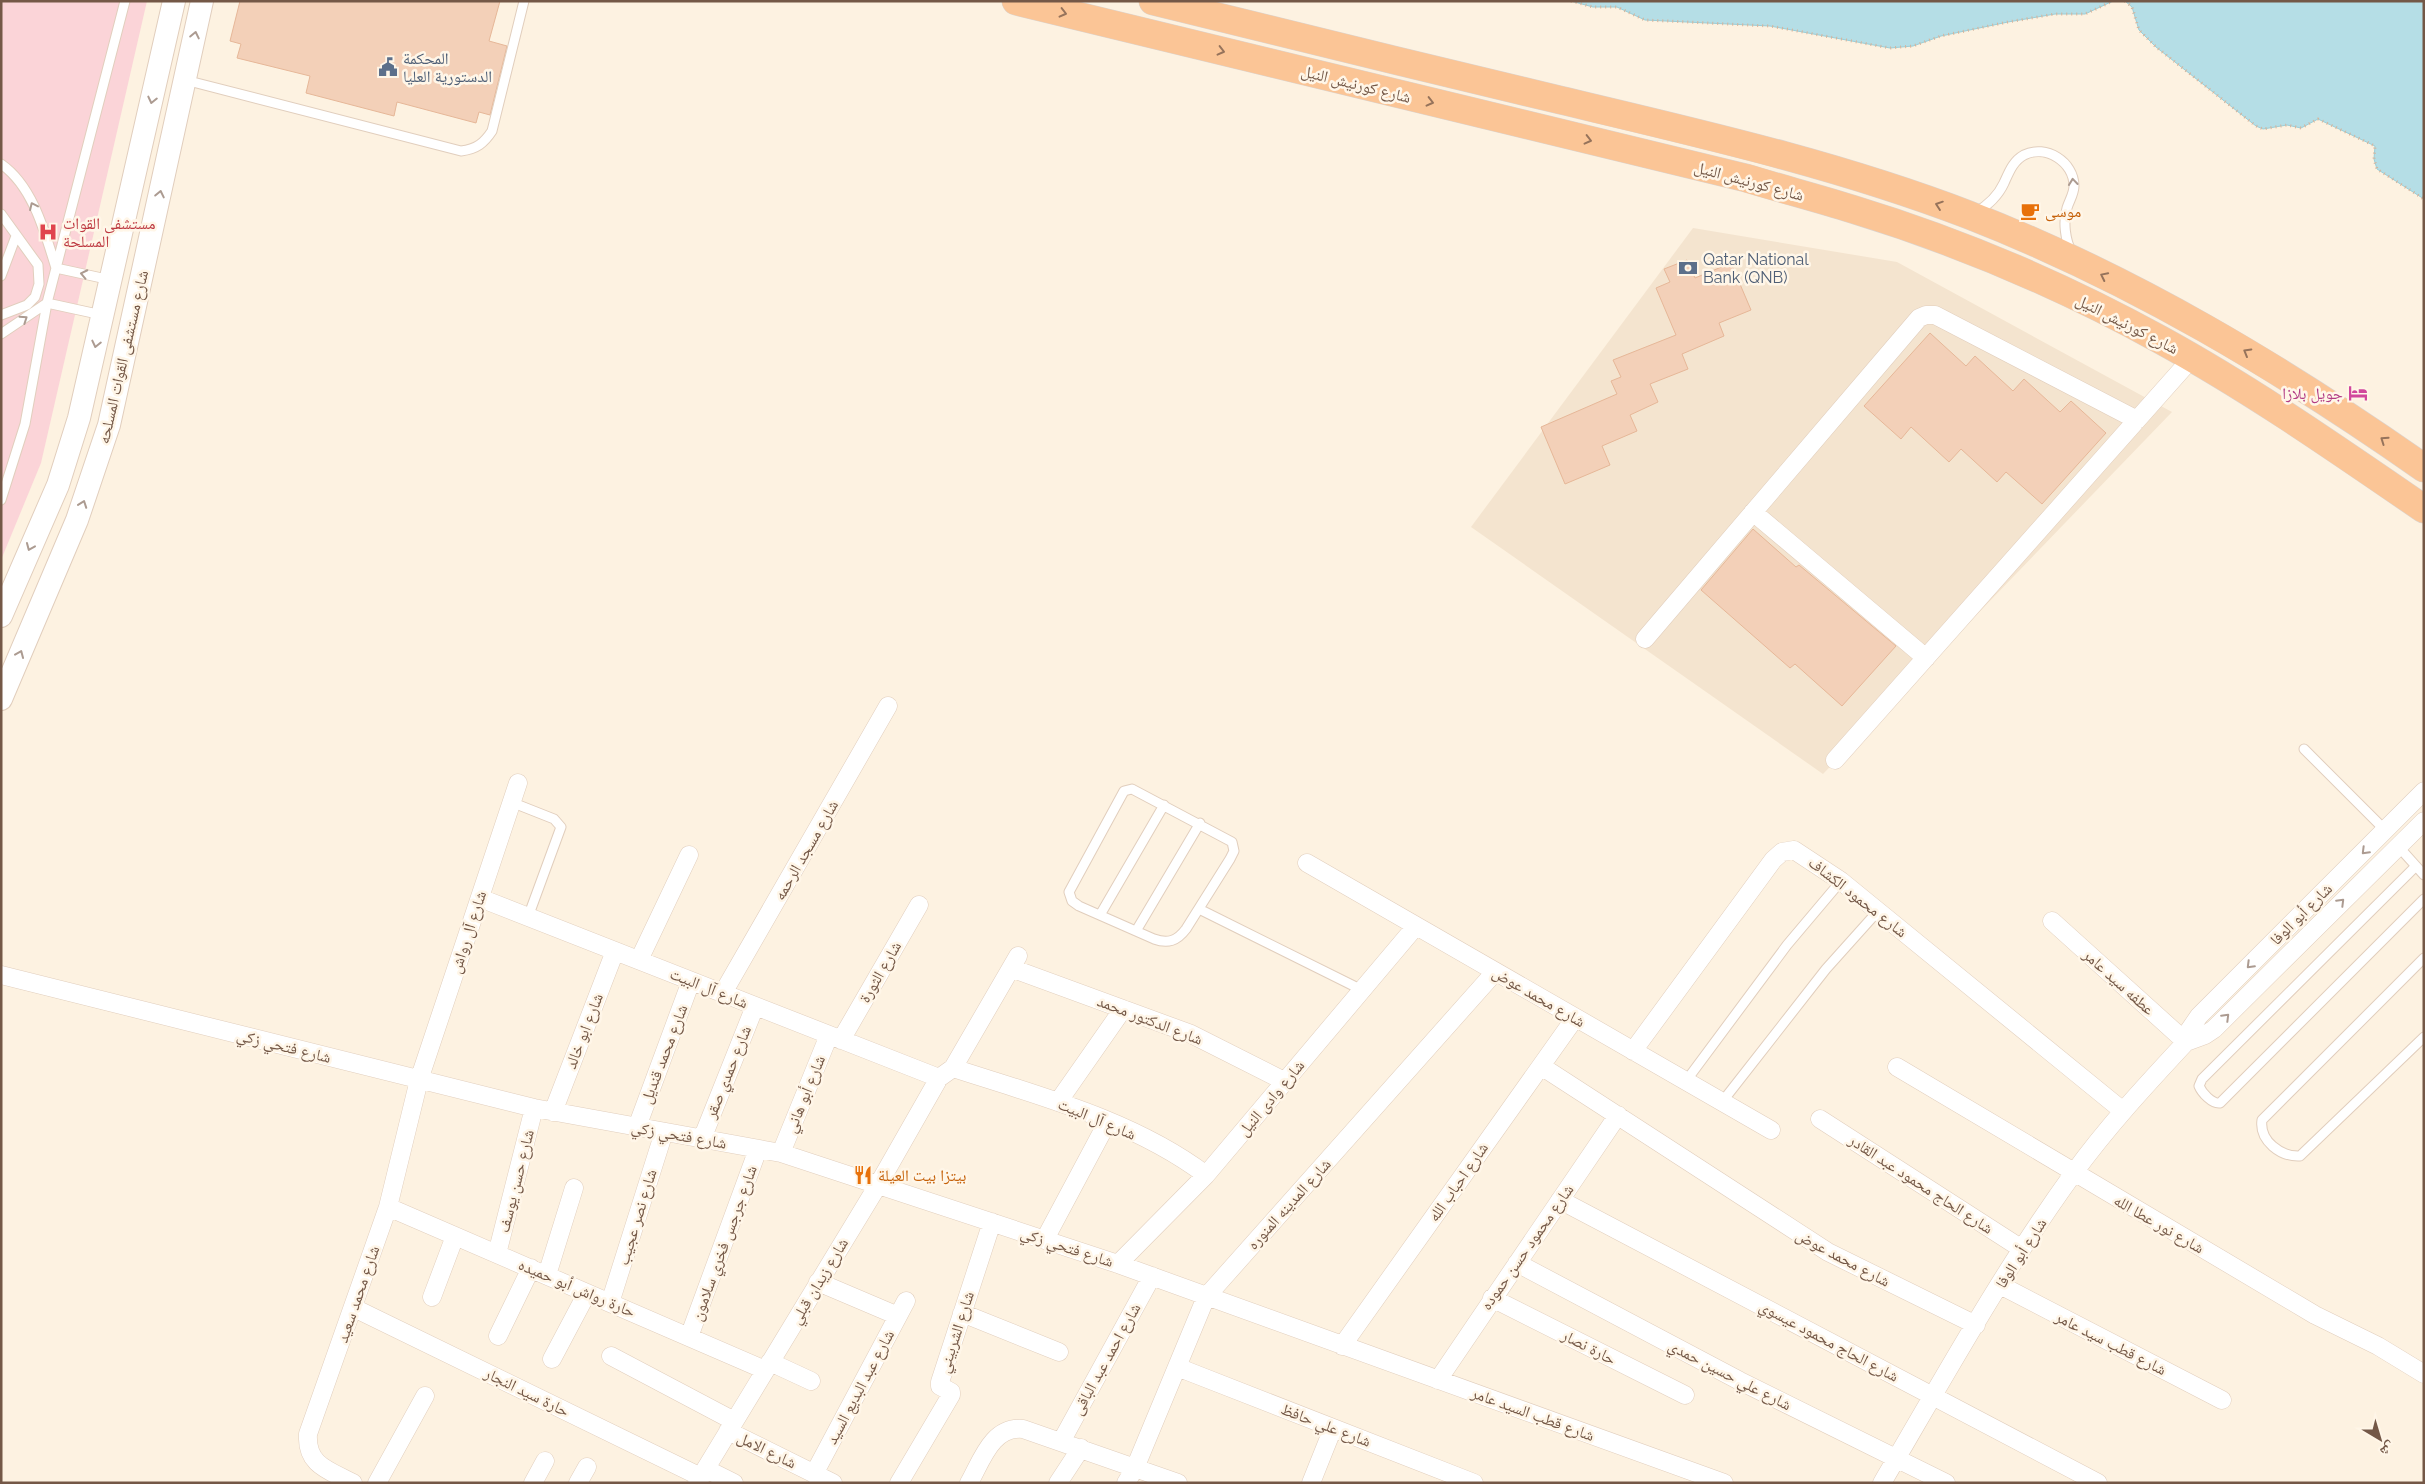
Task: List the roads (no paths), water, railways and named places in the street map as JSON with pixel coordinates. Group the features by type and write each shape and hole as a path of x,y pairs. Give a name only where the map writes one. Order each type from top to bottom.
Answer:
{"highway":[{"name":"شارع كورنيش النيل","path":"1016,1 1746,178 1853,209 1958,246 2053,288 2160,340 2192,358 2256,396 2424,509"},
{"name":"شارع كورنيش النيل","path":"1153,1 1753,146 1862,178 1970,216 2077,262 2177,311 2276,368 2424,468"}],"street":[{"name":"شارع مستشفى القوات المسلحه","path":"1,616 70,452 174,1"},
{"name":"شارع مستشفى القوات المسلحه","path":"1,699 77,520 111,416 202,1"},
{"path":"158,74 185,80"},
{"path":"1645,639 1919,318 1926,315 1935,315 2138,420"},
{"path":"1835,760 2192,358"},
{"path":"1753,512 1926,658"},
{"name":"شارع مسجد الرحمه","path":"724,993 888,706"},
{"name":"شارع آل رواش","path":"419,1080 518,783"},
{"name":"شارع أبو الوفا","path":"1882,1483 2022,1249 2073,1174 2123,1111 2186,1042 2188,1032 2199,1016 2424,792"},
{"name":"شارع أبو الوفا","path":"2186,1042 2200,1038 2214,1029 2424,821"},
{"name":"شارع محمود الكشاف","path":"1633,1051 1773,860 1782,852 1794,850 1841,881 2123,1111"},
{"path":"639,960 689,855"},
{"name":"شارع محمد عوض","path":"1306,863 1771,1130"},
{"name":"شارع آل البيت","path":"480,898 835,1038 946,1073 1058,1102 1108,1121 1181,1156 1206,1175"},
{"name":"شارع الثورة","path":"835,1038 919,905"},
{"name":"عطفه سيد عامر","path":"2052,921 2186,1042"},
{"name":"شارع وادى النيل","path":"1118,1264 1206,1175 1416,926"},
{"name":"شارع ابو خالد","path":"553,1112 615,951"},
{"name":"شارع الدكتور محمد","path":"1014,962 1123,1009 1191,1034 1284,1081"},
{"name":"شارع زيدان قبلي","path":"701,1476 1014,962"},
{"name":"شارع المدينه المنوره","path":"1131,1475 1206,1297 1495,972"},
{"name":"شارع فتحي زكي","path":"1,975 534,1108 781,1153 1118,1264 1342,1346"},
{"name":"شارع محمد قنديل","path":"636,1127 691,981"},
{"name":"شارع حمدي صقر","path":"702,1138 755,1006"},
{"path":"1058,1102 1123,1009"},
{"name":"شارع احباب الله","path":"1342,1346 1575,1018"},
{"name":"شارع أبو هاني","path":"781,1153 835,1038"},
{"name":"شارع محمد عوض","path":"1541,1066 1828,1252 1976,1325"},
{"name":"شارع نور عطا الله","path":"1897,1067 2073,1174 2315,1315 2378,1346 2424,1374"},
{"name":"شارع محمد سعيد","path":"353,1483 321,1466 312,1458 307,1446 308,1434 354,1308 388,1207 419,1080"},
{"name":"شارع حسن يوسف","path":"497,1254 534,1108"},
{"name":"شارع محمود حسن حموده","path":"1438,1380 1618,1115"},
{"name":"شارع الحاج محمود عبد القادر","path":"1820,1119 2022,1249"},
{"path":"1045,1239 1108,1121"},
{"name":"شارع نصر عجيب","path":"610,1303 664,1132"},
{"name":"شارع جرجس فخري سلامون","path":"689,1337 758,1149"},
{"path":"547,1275 574,1188"},
{"name":"شارع الحاج محمود عيسوي","path":"1560,1200 1934,1395 2098,1483"},
{"name":"حارة رواش أبو حميده","path":"388,1207 689,1337 811,1382"},
{"name":"شارع الشربيني","path":"899,1483 951,1395 951,1392 939,1384 992,1222"},
{"path":"432,1297 455,1236"},
{"name":"شارع علي حسين حمدي","path":"1517,1263 1740,1382 1946,1483"},
{"path":"498,1336 531,1268"},
{"name":"شارع احمد عبد الباقى","path":"1060,1442 1152,1276"},
{"name":"شارع عبد البديع السيد","path":"818,1282 902,1308 822,1479"},
{"name":"شارع قطب سيد عامر","path":"2000,1285 2222,1400"},
{"path":"552,1359 587,1293"},
{"name":"حارة نصار","path":"1492,1298 1685,1395"},
{"name":"حارة سيد النجار","path":"354,1308 701,1476 734,1483"},
{"path":"962,1313 1059,1352"},
{"name":"شارع قطب السيد عامر","path":"1342,1346 1724,1483"},
{"name":"شارع الامل","path":"611,1356 822,1479"},
{"name":"شارع علي حافظ","path":"1177,1367 1474,1483"},
{"path":"377,1483 425,1396"},
{"path":"968,1483 994,1439 1002,1432 1013,1428 1023,1429 1081,1448 1131,1475 1178,1483"},
{"path":"1310,1483 1333,1428"},
{"path":"1058,1483 1081,1448"},
{"path":"533,1483 545,1461"},
{"path":"578,1483 587,1467"}],"lane":[{"path":"1,500 25,424 47,304 125,1"},
{"path":"185,80 462,151 474,149 485,142 492,131 524,1"},
{"path":"1970,216 1984,208 1995,196 2009,171 2024,155 2036,152 2048,153 2058,157 2067,165 2073,176 2075,187 2066,209 2065,228 2068,246 2077,262"},
{"path":"1,164 10,170 30,199 45,231 56,268"},
{"path":"1,214 38,265 39,284 35,297 27,305 1,314"},
{"path":"1,276 16,236"},
{"path":"56,268 111,280"},
{"path":"39,284 51,288"},
{"path":"1,334 47,304 102,315"},
{"path":"2304,750 2385,830"},
{"path":"1132,788 1200,823 1232,842 1234,851 1199,909 1180,936 1172,941 1163,942 1072,901 1069,892 1124,791 1132,788"},
{"path":"511,802 554,819 561,827 528,917"},
{"path":"1100,915 1164,805"},
{"path":"1136,931 1200,823"},
{"path":"2398,846 2421,870 2202,1079 2199,1086 2200,1089 2212,1101 2220,1103 2424,899"},
{"path":"1686,1081 1787,945 1841,881"},
{"path":"1199,909 1362,990"},
{"path":"1722,1102 1826,969 1878,911"},
{"path":"2424,958 2262,1120 2261,1130 2265,1138 2279,1152 2289,1157 2300,1156 2424,1038"}],"water":[{"path":"1571,1 2113,1 2085,14 2055,14 2008,22 1941,36 1913,46 1890,48 1770,26 1645,20 1617,7 1593,7"},
{"path":"2125,1 2424,1 2424,199 2377,169 2374,159 2375,146 2318,119 2301,128 2287,125 2263,129 2256,126 2156,47 2139,30 2132,7"}],"place":[{"name":"المحكمة الدستورية العليا","path":"388,67"},
{"name":"موسى","path":"2030,211"},
{"name":"مستشفى القوات المسلحة","path":"48,232"},
{"name":"Qatar National Bank (QNB)","path":"1688,268"},
{"name":"جويل بلازا","path":"2358,393"},
{"name":"بيتزا بيت العيلة","path":"863,1175"}]}
